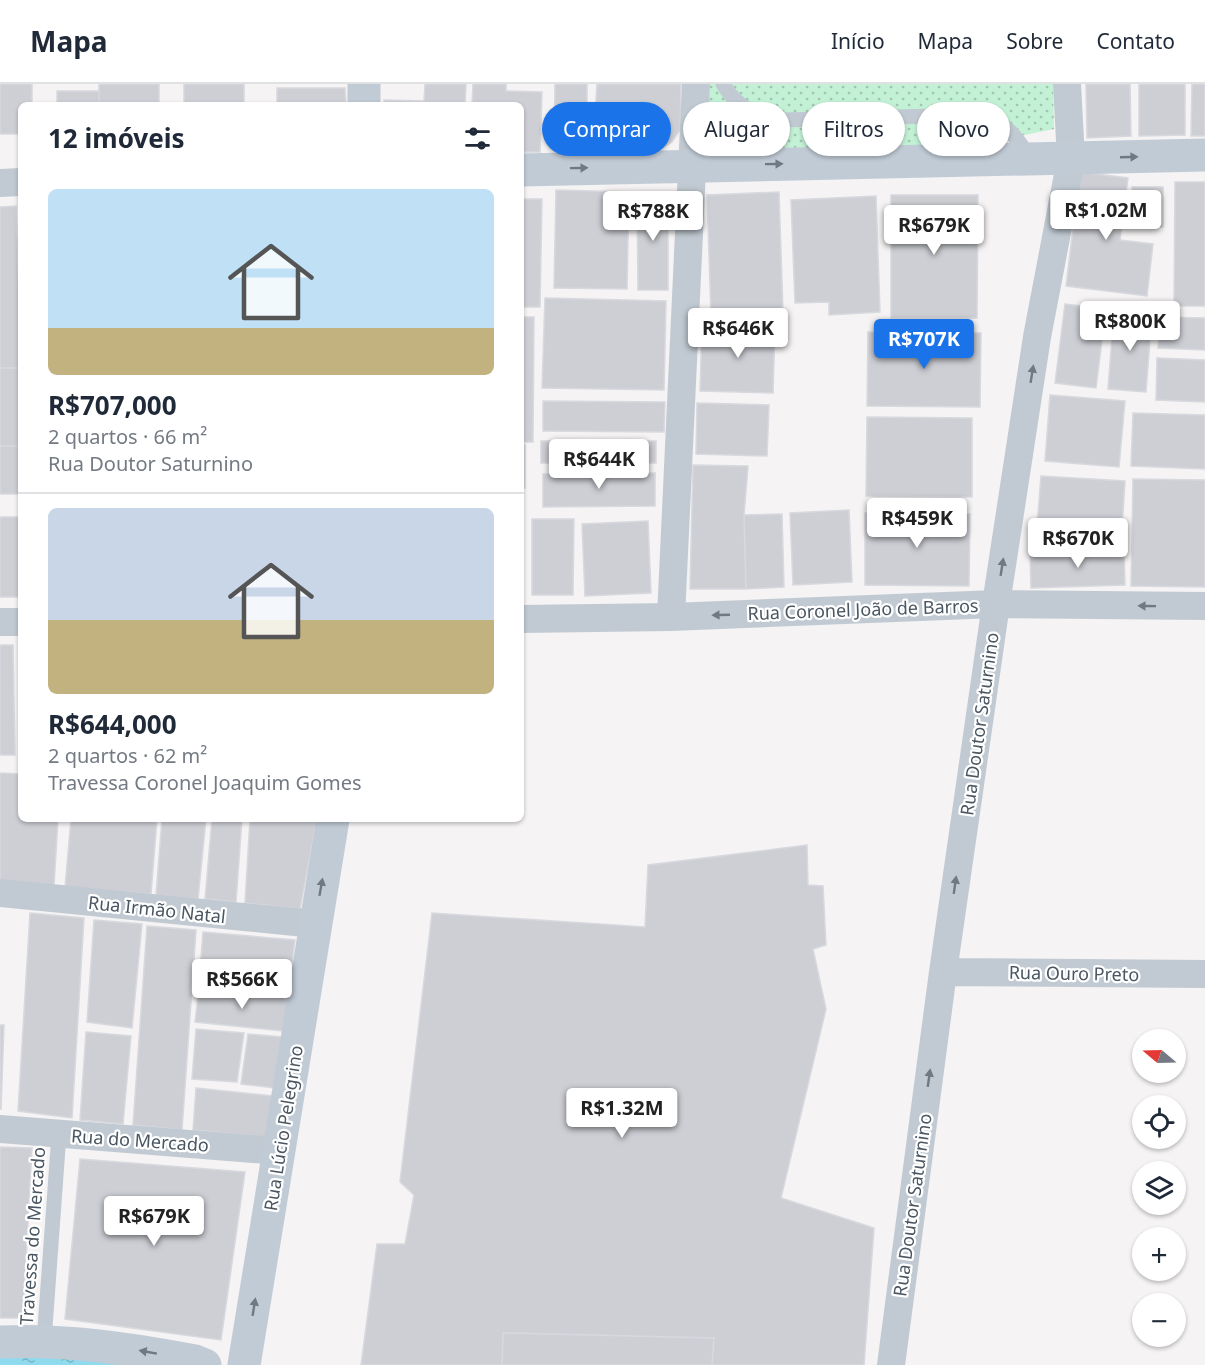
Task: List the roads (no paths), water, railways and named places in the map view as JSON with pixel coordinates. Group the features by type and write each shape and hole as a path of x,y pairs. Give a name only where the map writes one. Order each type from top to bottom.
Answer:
{"main road":[{"path":"364,84 364,102"},
{"path":"524,170 1205,155"},
{"name":"Rua Lúcio Pelegrino","path":"244,1365 332,822"},
{"path":"0,1342 44,1341 131,1349 205,1365"}],"street":[{"path":"671,617 694,166 696,84"},
{"name":"Rua Doutor Saturnino","path":"891,1365 943,972 996,604 1036,348 1071,159 1067,84"},
{"path":"0,183 18,182"},
{"name":"Rua Coronel João de Barros","path":"524,619 671,617 996,604 1205,606"},
{"path":"0,622 18,622"},
{"name":"Rua Irmão Natal","path":"0,893 315,924"},
{"name":"Rua Ouro Preto","path":"943,972 1205,974"},
{"name":"Rua do Mercado","path":"0,1129 279,1151"}],"lane":[{"path":"723,84 737,102"},
{"path":"790,120 972,115 994,119 1012,132 1031,159"},
{"path":"694,166 713,156"},
{"name":"Travessa do Mercado","path":"44,1341 59,1134"}],"water":[{"path":"0,1353 160,1365 0,1365"}]}
